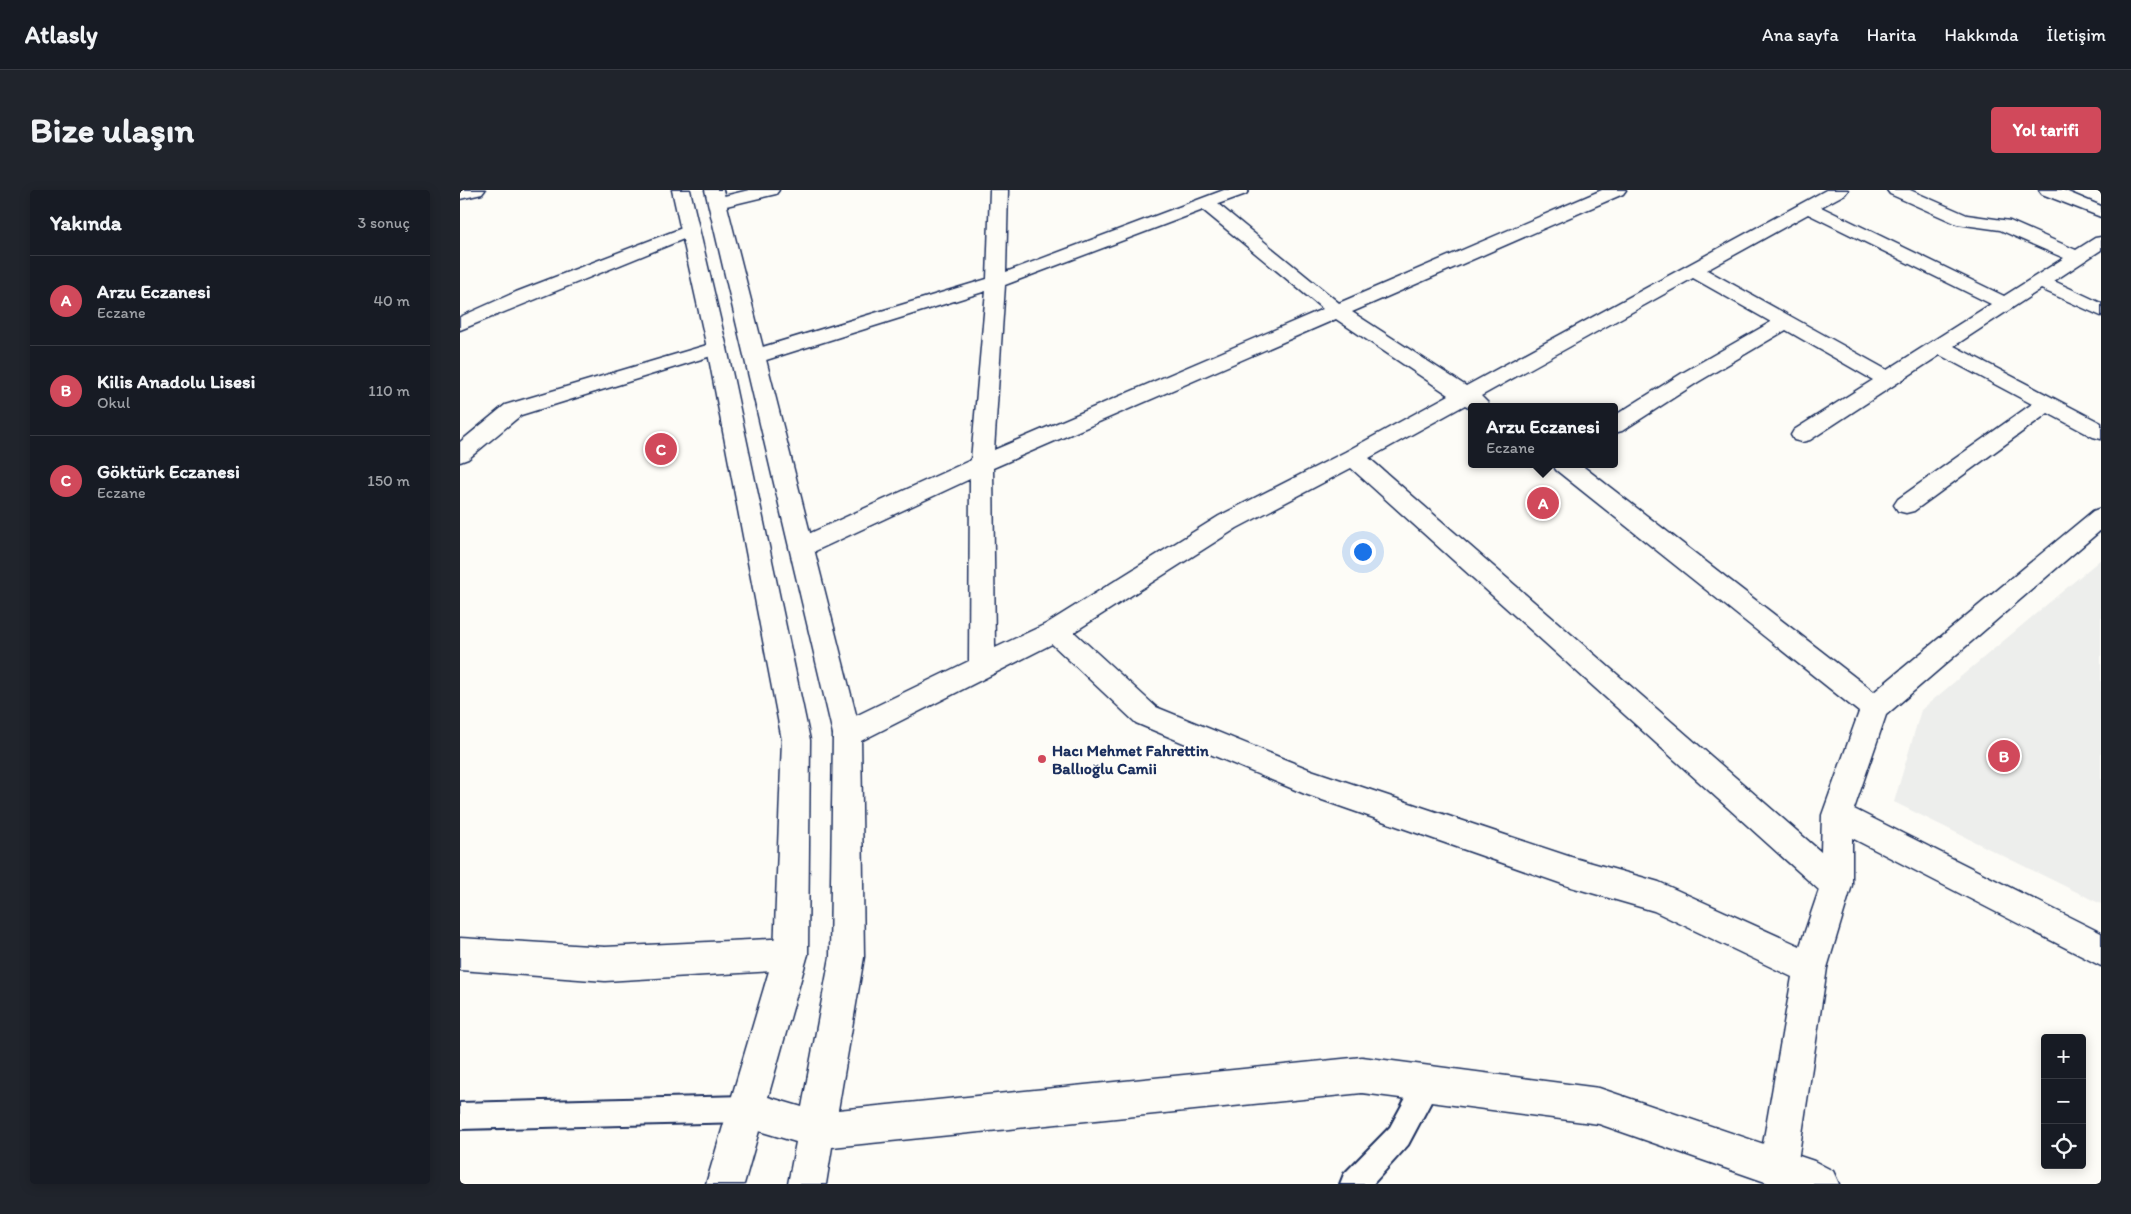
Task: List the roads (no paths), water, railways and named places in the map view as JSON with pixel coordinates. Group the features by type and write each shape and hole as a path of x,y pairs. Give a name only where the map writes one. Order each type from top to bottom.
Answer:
{"street":[{"path":"460,194 476,190"},
{"path":"682,190 717,348 796,740 791,954 725,1184"},
{"path":"770,190 716,197 847,734 847,957 807,1184"},
{"path":"982,665 982,464 996,282 999,190"},
{"path":"756,356 996,282 1240,190"},
{"path":"802,547 982,464 1617,190"},
{"path":"1205,203 1337,310 1474,401 1693,270 1839,190"},
{"path":"1896,190 1963,220 2004,225 2077,257"},
{"path":"2048,190 2101,212"},
{"path":"1808,207 2005,304"},
{"path":"460,324 523,296 690,230"},
{"path":"1802,435 2101,242"},
{"path":"1693,270 1888,380"},
{"path":"2040,281 2101,310"},
{"path":"1618,423 1691,377 1786,322"},
{"path":"1941,347 2101,432"},
{"path":"460,454 512,410 717,348"},
{"path":"1906,505 2048,403"},
{"path":"847,734 982,665 1055,631 1228,522 1354,456 1468,404"},
{"path":"1354,456 1598,676 1836,885"},
{"path":"1569,468 1874,708"},
{"path":"1778,1167 1810,968 1836,885 1837,815 1874,708 2101,517"},
{"path":"1055,631 1146,715 1305,781 1571,872 1659,897 1810,968"},
{"path":"1837,815 2101,950"},
{"path":"460,954 605,964 791,954"},
{"path":"745,1109 816,1130 1362,1075 1599,1106 1778,1167 1820,1184"}],"lane":[{"path":"1354,1184 1399,1136 1428,1083"},
{"path":"460,1116 745,1109"}],"place":[{"name":"Göktürk Eczanesi","path":"661,449"},
{"name":"Arzu Eczanesi","path":"1543,503"},
{"name":"Kilis Anadolu Lisesi","path":"2004,756"},
{"name":"Hacı Mehmet Fahrettin Ballıoğlu Camii","path":"1042,759"}]}
